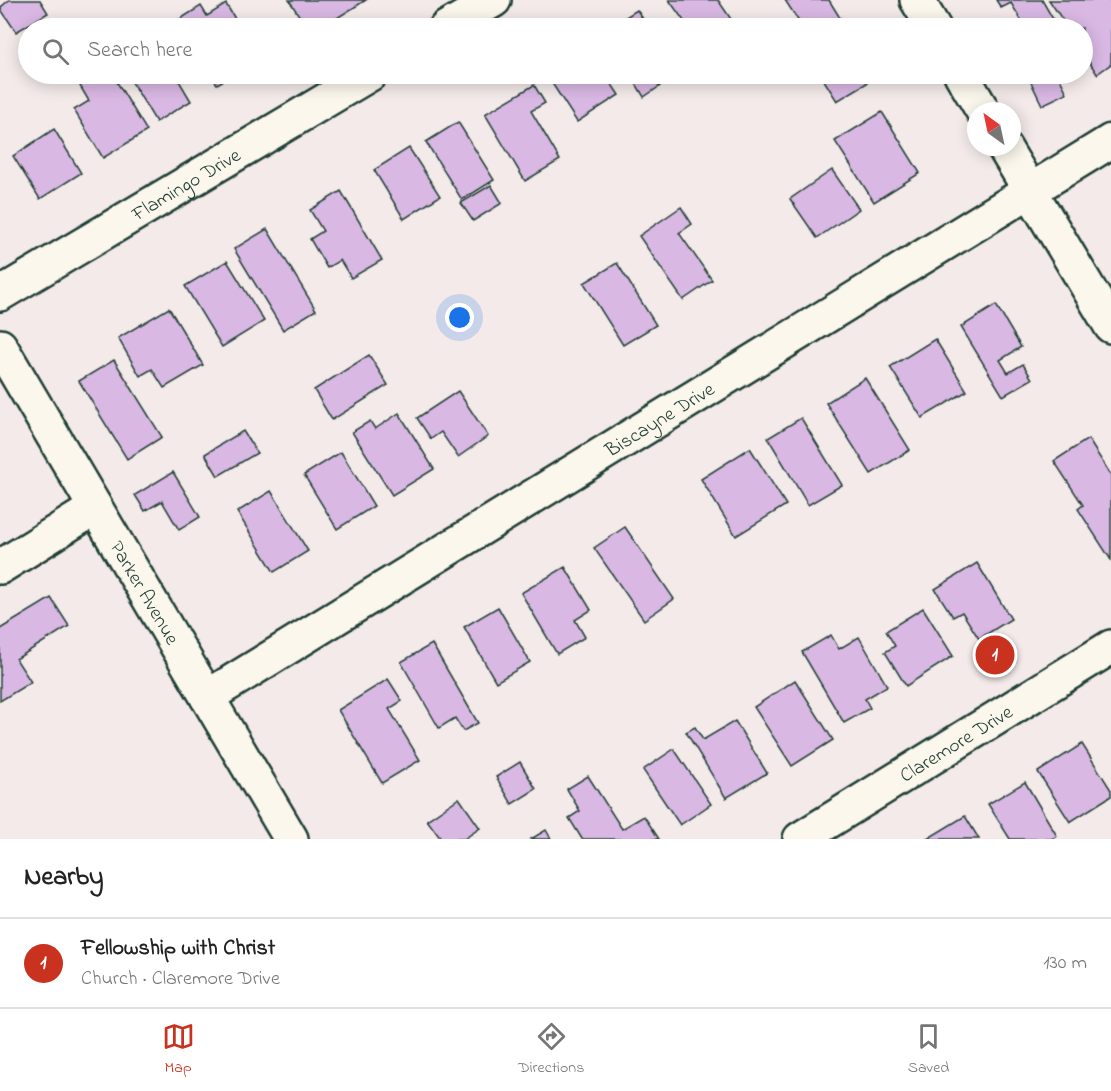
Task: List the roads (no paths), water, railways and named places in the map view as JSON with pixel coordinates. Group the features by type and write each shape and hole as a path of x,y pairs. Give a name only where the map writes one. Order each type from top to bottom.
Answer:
{"street":[{"path":"463,18 494,0"},
{"path":"917,0 928,18"},
{"name":"Flamingo Drive","path":"0,294 353,84"},
{"path":"967,84 978,102"},
{"name":"Biscayne Drive","path":"207,697 1111,141"},
{"path":"1010,156 1111,326"},
{"name":"Parker Avenue","path":"0,346 291,839"},
{"path":"0,567 95,508"},
{"name":"Claremore Drive","path":"800,839 1111,647"}],"place":[{"name":"Fellowship with Christ","path":"995,655"}]}
